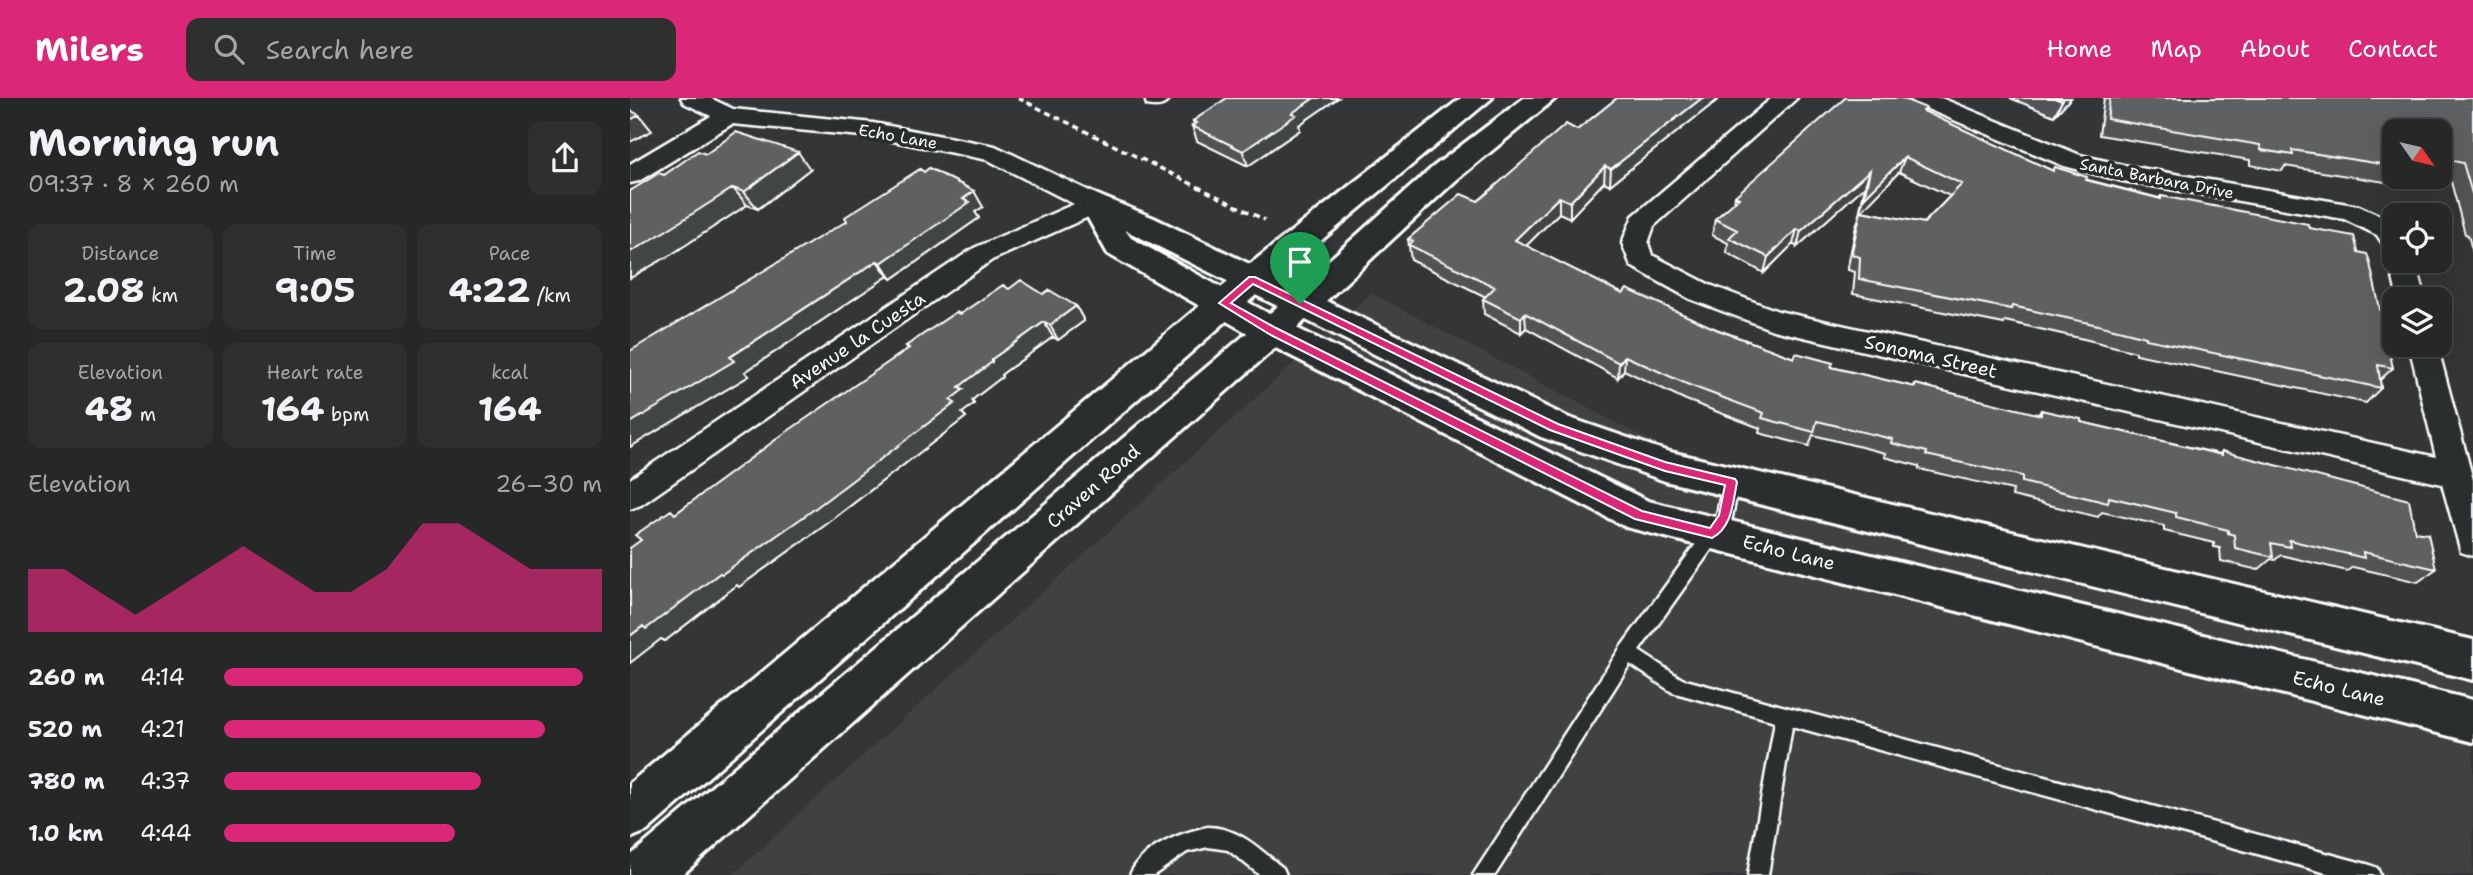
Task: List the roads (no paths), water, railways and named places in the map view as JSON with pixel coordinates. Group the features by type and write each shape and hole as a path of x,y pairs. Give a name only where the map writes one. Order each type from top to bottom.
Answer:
{"street":[{"name":"Echo Lane","path":"692,98 727,116 873,130 995,154 1095,204 1149,208 1202,234 1238,292"},
{"path":"630,814 1238,292 1478,98"},
{"name":"Craven Road","path":"645,875 1286,318 1511,111 1542,98"},
{"name":"Sonoma Street","path":"1786,98 1642,222 1635,243 1640,260 1700,292 1773,320 2456,474"},
{"name":"Santa Barbara Drive","path":"1921,98 2073,161 2123,173 2350,212 2382,226"},
{"path":"630,175 727,116"},
{"name":"Echo Lane","path":"1095,204 1119,246 1238,292 1640,515 2473,721"},
{"name":"Avenue la Cuesta","path":"630,496 983,254 1095,204"},
{"name":"Echo Lane","path":"1286,318 1554,427 1665,466 2473,660"},
{"path":"2426,357 2473,542"}],"lane":[{"path":"1483,875 1627,653 1725,517 1731,482"},
{"path":"1627,653 1678,685 2370,875"},
{"path":"1758,875 1785,715"},
{"path":"1140,875 1150,864 1197,836 1231,841 1276,875"}]}
